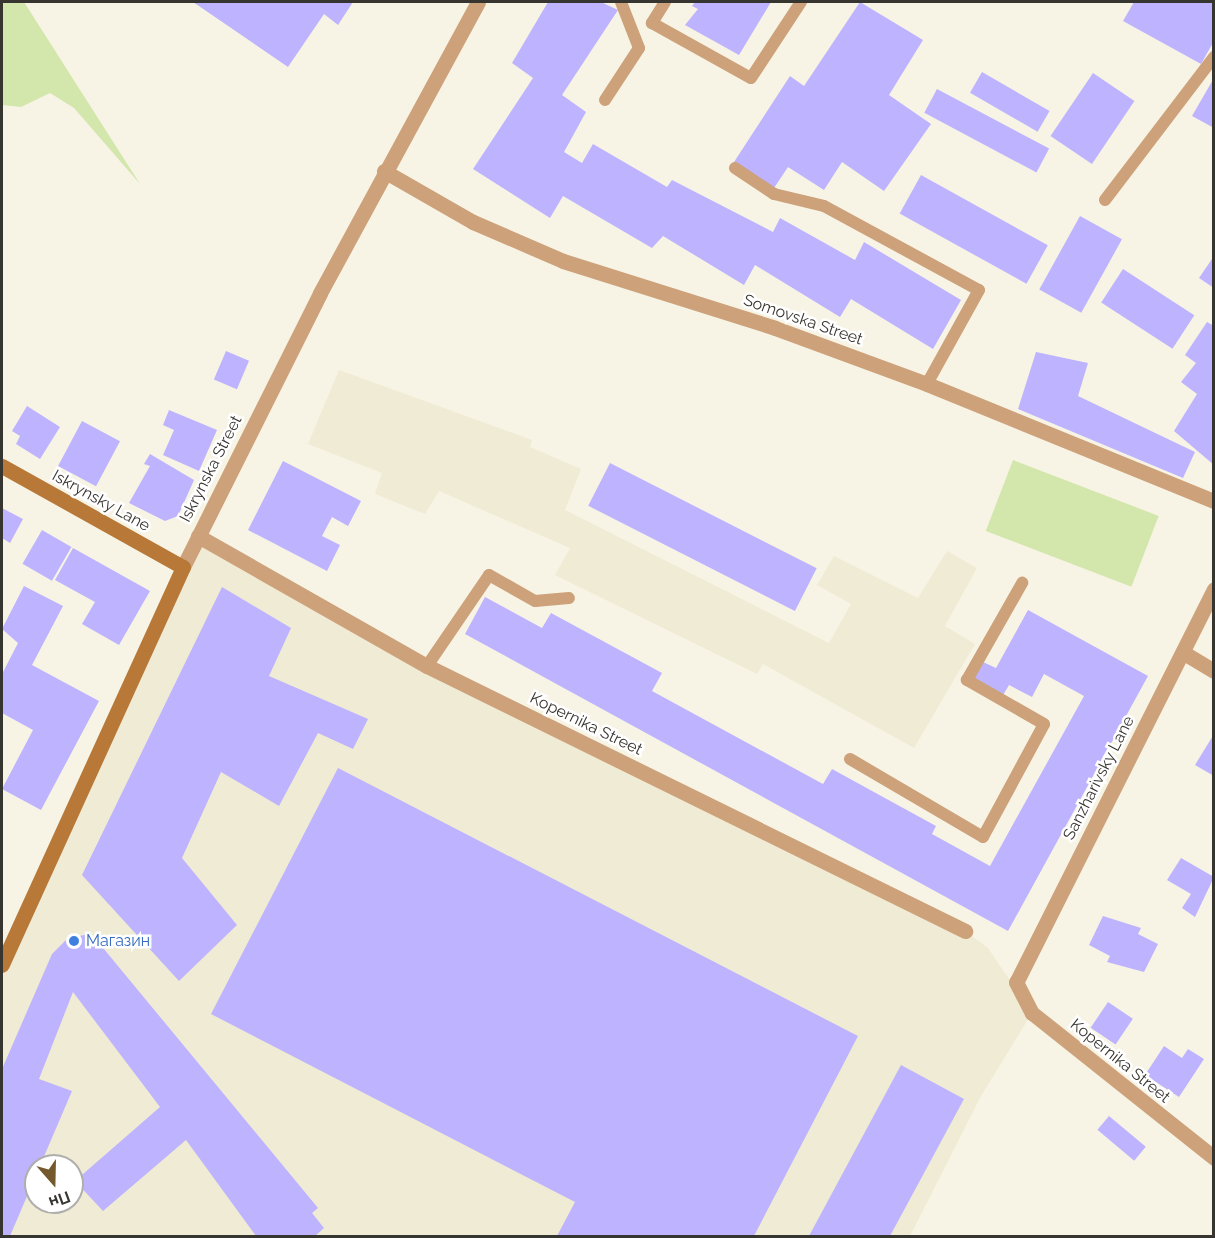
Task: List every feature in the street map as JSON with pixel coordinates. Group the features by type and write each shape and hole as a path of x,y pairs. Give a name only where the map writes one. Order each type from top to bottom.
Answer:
{"street":[{"name":"Iskrynska Street","path":"2,965 198,536 384,171 478,2"},
{"name":"Somovska Street","path":"384,171 473,222 563,261 775,328 927,384 1214,501"},
{"name":"Iskrynsky Lane","path":"2,466 183,567"},
{"name":"Kopernika Street","path":"198,536 427,666 965,931"},
{"name":"Sanzharivsky Lane","path":"1016,982 1184,653 1214,589"},
{"path":"1184,653 1214,671"},
{"name":"Kopernika Street","path":"1016,982 1032,1013 1214,1158"}],"lane":[{"path":"604,100 639,48 621,2"},
{"path":"665,2 652,23 751,78 801,2"},
{"path":"1106,200 1214,57"},
{"path":"735,168 774,194 824,206 979,290 927,384"},
{"path":"427,666 489,575 535,601 569,598"},
{"path":"850,759 983,837 1044,724 967,681 1022,583"}],"shaded area":[{"path":"339,370 532,440 530,447 581,469 565,510 829,643 851,604 817,585 834,556 918,598 947,551 977,568 945,626 975,644 914,748 763,664 757,674 555,575 570,548 439,491 425,514 375,494 382,473 308,444"},
{"path":"198,536 427,666 965,931 988,948 1032,1013 981,1096 910,1236 2,1236 2,966"}],"green space":[{"path":"2,2 24,2 140,184 74,108 50,93 21,107 2,105"},
{"path":"1013,460 1159,516 1131,587 986,531"}],"building":[{"path":"193,2 353,2 338,25 324,14 288,67"},
{"path":"548,2 601,2 618,10 562,95 586,112 564,152 582,163 593,144 667,187 672,180 773,232 780,218 855,260 864,242 961,300 933,349 851,299 840,317 755,265 744,285 663,236 652,248 563,196 550,218 473,169 533,78 512,63"},
{"path":"695,2 771,2 739,55 685,25 698,9 692,6"},
{"path":"860,2 923,40 889,95 931,124 884,191 842,162 824,190 788,167 774,188 734,162 790,76 804,86"},
{"path":"1134,2 1214,2 1214,41 1201,64 1123,21"},
{"path":"982,72 1050,111 1038,132 970,93"},
{"path":"1093,73 1134,101 1092,164 1051,136"},
{"path":"1214,78 1214,128 1192,116"},
{"path":"937,89 1049,149 1036,172 924,113"},
{"path":"921,175 1048,245 1026,284 900,213"},
{"path":"1080,216 1122,239 1081,313 1039,289"},
{"path":"1214,256 1214,288 1199,278"},
{"path":"1123,269 1194,315 1173,349 1101,303"},
{"path":"1207,322 1214,326 1214,465 1174,431 1197,394 1181,382 1196,363 1185,355"},
{"path":"226,351 249,361 237,389 214,380"},
{"path":"1036,352 1088,363 1078,396 1195,452 1183,478 1018,409"},
{"path":"27,406 60,427 40,459 16,444 20,436 12,431"},
{"path":"169,410 217,430 199,471 163,455 174,430 163,425"},
{"path":"82,421 120,441 96,486 58,466"},
{"path":"150,454 194,480 178,516 165,521 129,503 150,466 144,464"},
{"path":"283,461 361,501 348,526 332,517 322,536 340,545 327,571 248,530"},
{"path":"610,463 817,568 795,611 588,506"},
{"path":"2,508 23,519 10,543 2,538"},
{"path":"42,530 71,547 52,581 22,564"},
{"path":"73,548 150,591 119,645 82,624 95,602 55,580"},
{"path":"24,586 63,606 32,665 99,701 41,810 2,789 33,730 2,713 2,674 18,643 2,629"},
{"path":"222,587 291,628 269,676 368,719 353,749 318,733 279,806 221,772 182,858 237,925 179,981 82,875"},
{"path":"485,597 542,628 551,613 662,673 652,691 823,784 832,769 936,826 932,834 990,866 1084,696 1044,674 1032,697 1009,685 1002,697 972,681 983,662 996,668 1028,610 1148,676 1008,931 465,634"},
{"path":"1214,734 1214,776 1195,765"},
{"path":"338,768 858,1036 754,1236 557,1236 575,1202 211,1014"},
{"path":"1181,858 1214,877 1195,917 1182,908 1191,894 1167,880"},
{"path":"1103,916 1141,928 1138,934 1158,944 1144,972 1107,962 1110,956 1089,945"},
{"path":"84,935 94,937 318,1208 312,1213 324,1228 315,1236 256,1236 186,1140 103,1211 84,1191 84,1173 160,1107 73,992 39,1079 72,1091 45,1154 24,1154 24,1203 10,1236 2,1236 2,1069 52,954 67,939"},
{"path":"1108,1002 1133,1019 1116,1044 1091,1028"},
{"path":"1164,1046 1182,1058 1188,1049 1204,1059 1179,1097 1145,1075"},
{"path":"901,1065 964,1099 890,1236 809,1236"},
{"path":"1109,1116 1146,1147 1134,1161 1097,1130"}],"place":[{"name":"Магазин","path":"74,941"}]}
